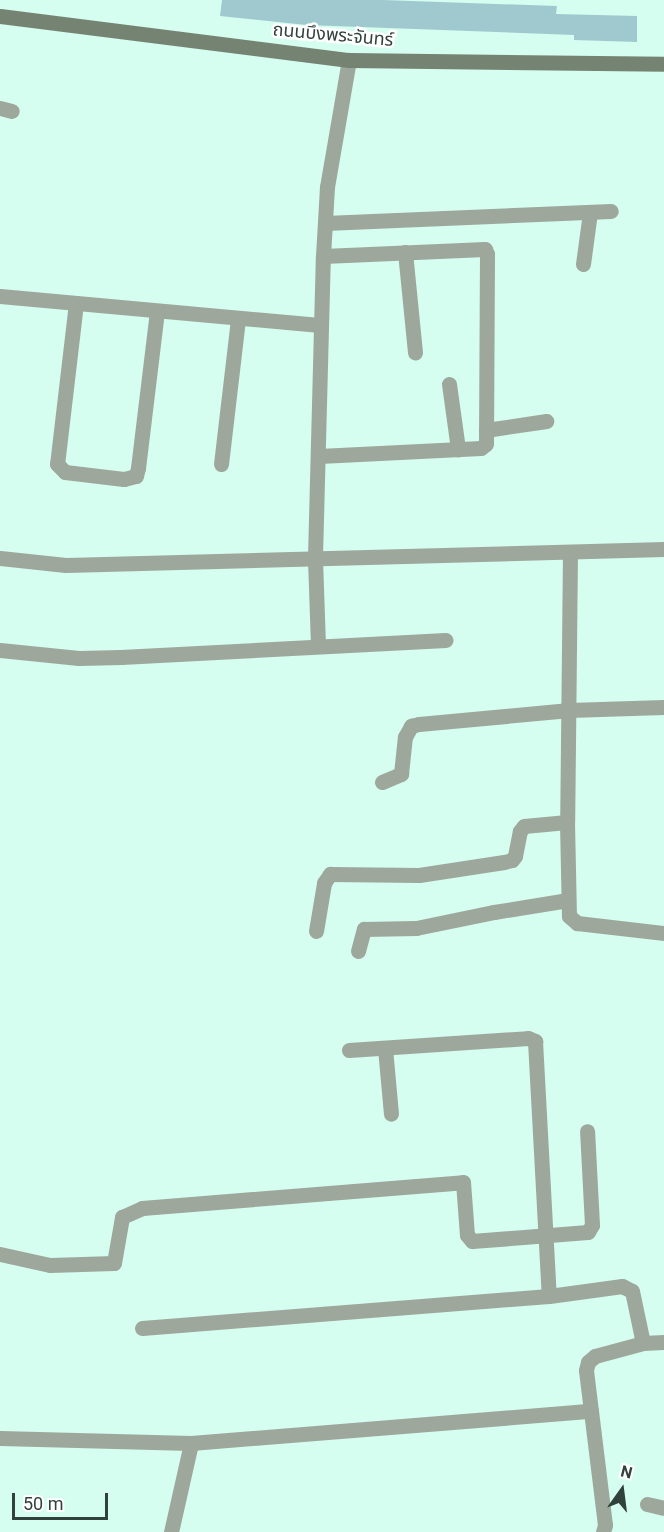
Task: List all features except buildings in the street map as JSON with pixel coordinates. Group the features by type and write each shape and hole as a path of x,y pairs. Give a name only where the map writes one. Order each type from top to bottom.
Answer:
{"street":[{"name":"ถนนบึงพระจันทร์","path":"0,16 349,60 664,64"},
{"path":"318,645 315,557 323,256 327,187 349,60"},
{"path":"325,223 611,211"},
{"path":"583,264 590,212"},
{"path":"319,456 484,447 486,430 487,254 479,248 323,256"},
{"path":"405,252 415,352"},
{"path":"0,296 320,325"},
{"path":"76,303 57,464 65,472 124,479 136,476 138,468 157,311"},
{"path":"221,464 238,319"},
{"path":"449,384 458,449"},
{"path":"486,430 546,421"},
{"path":"0,558 66,565 664,549"},
{"path":"570,552 567,822 569,916 577,923 664,933"},
{"path":"0,650 79,658 446,640"},
{"path":"382,782 401,774 405,737 411,726 569,710 664,707"},
{"path":"316,931 324,883 330,874 419,875 504,862 515,856 520,831 524,826 567,822"},
{"path":"358,951 362,933 370,927 416,928 568,900"},
{"path":"349,1050 528,1038 535,1041 549,1296"},
{"path":"385,1048 391,1114"},
{"path":"0,1254 50,1264 114,1263 122,1217 142,1208 464,1182 467,1234 472,1241 544,1237 591,1230 587,1131"},
{"path":"142,1328 549,1296 628,1287 632,1291 642,1343"},
{"path":"603,1532 605,1525 586,1370 588,1362 595,1356 642,1343 664,1342"},
{"path":"0,1438 190,1443 591,1411"},
{"path":"171,1532 190,1443"},
{"path":"647,1504 664,1508"}]}
